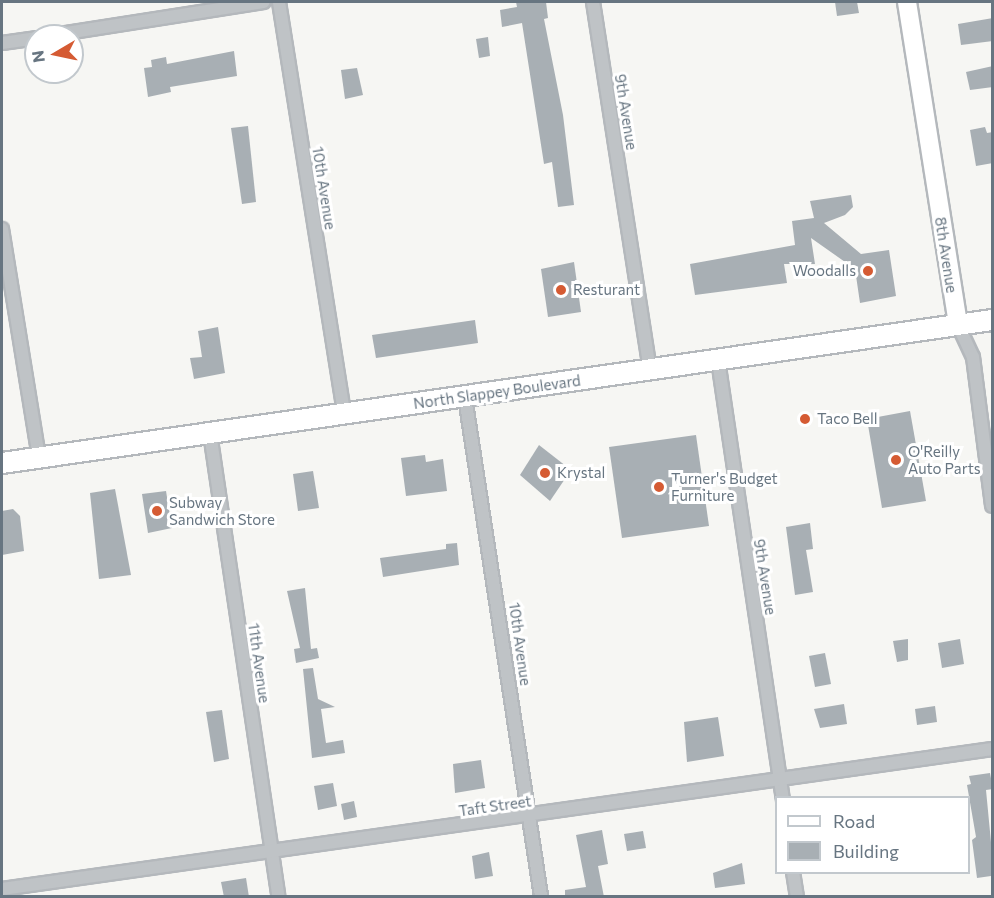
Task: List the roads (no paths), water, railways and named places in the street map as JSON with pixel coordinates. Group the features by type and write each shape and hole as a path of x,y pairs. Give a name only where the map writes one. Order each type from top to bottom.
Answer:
{"main road":[{"name":"North Slappey Boulevard","path":"2,463 993,320"}],"street":[{"path":"84,30 263,2"},
{"name":"10th Avenue","path":"279,2 345,414"},
{"name":"9th Avenue","path":"593,2 650,370"},
{"name":"8th Avenue","path":"907,2 958,326 973,357 993,506"},
{"path":"2,43 24,40"},
{"path":"2,229 39,458"},
{"name":"9th Avenue","path":"718,360 783,796"},
{"name":"10th Avenue","path":"465,397 541,897"},
{"name":"11th Avenue","path":"210,433 278,897"},
{"name":"Taft Street","path":"2,889 530,817 993,749"},
{"path":"793,874 797,897"}],"place":[{"name":"Woodalls","path":"868,271"},
{"name":"Resturant","path":"561,290"},
{"name":"Taco Bell","path":"805,419"},
{"name":"O'Reilly Auto Parts","path":"896,460"},
{"name":"Krystal","path":"545,473"},
{"name":"Turner's Budget Furniture","path":"659,487"},
{"name":"Subway Sandwich Store","path":"157,511"}]}
